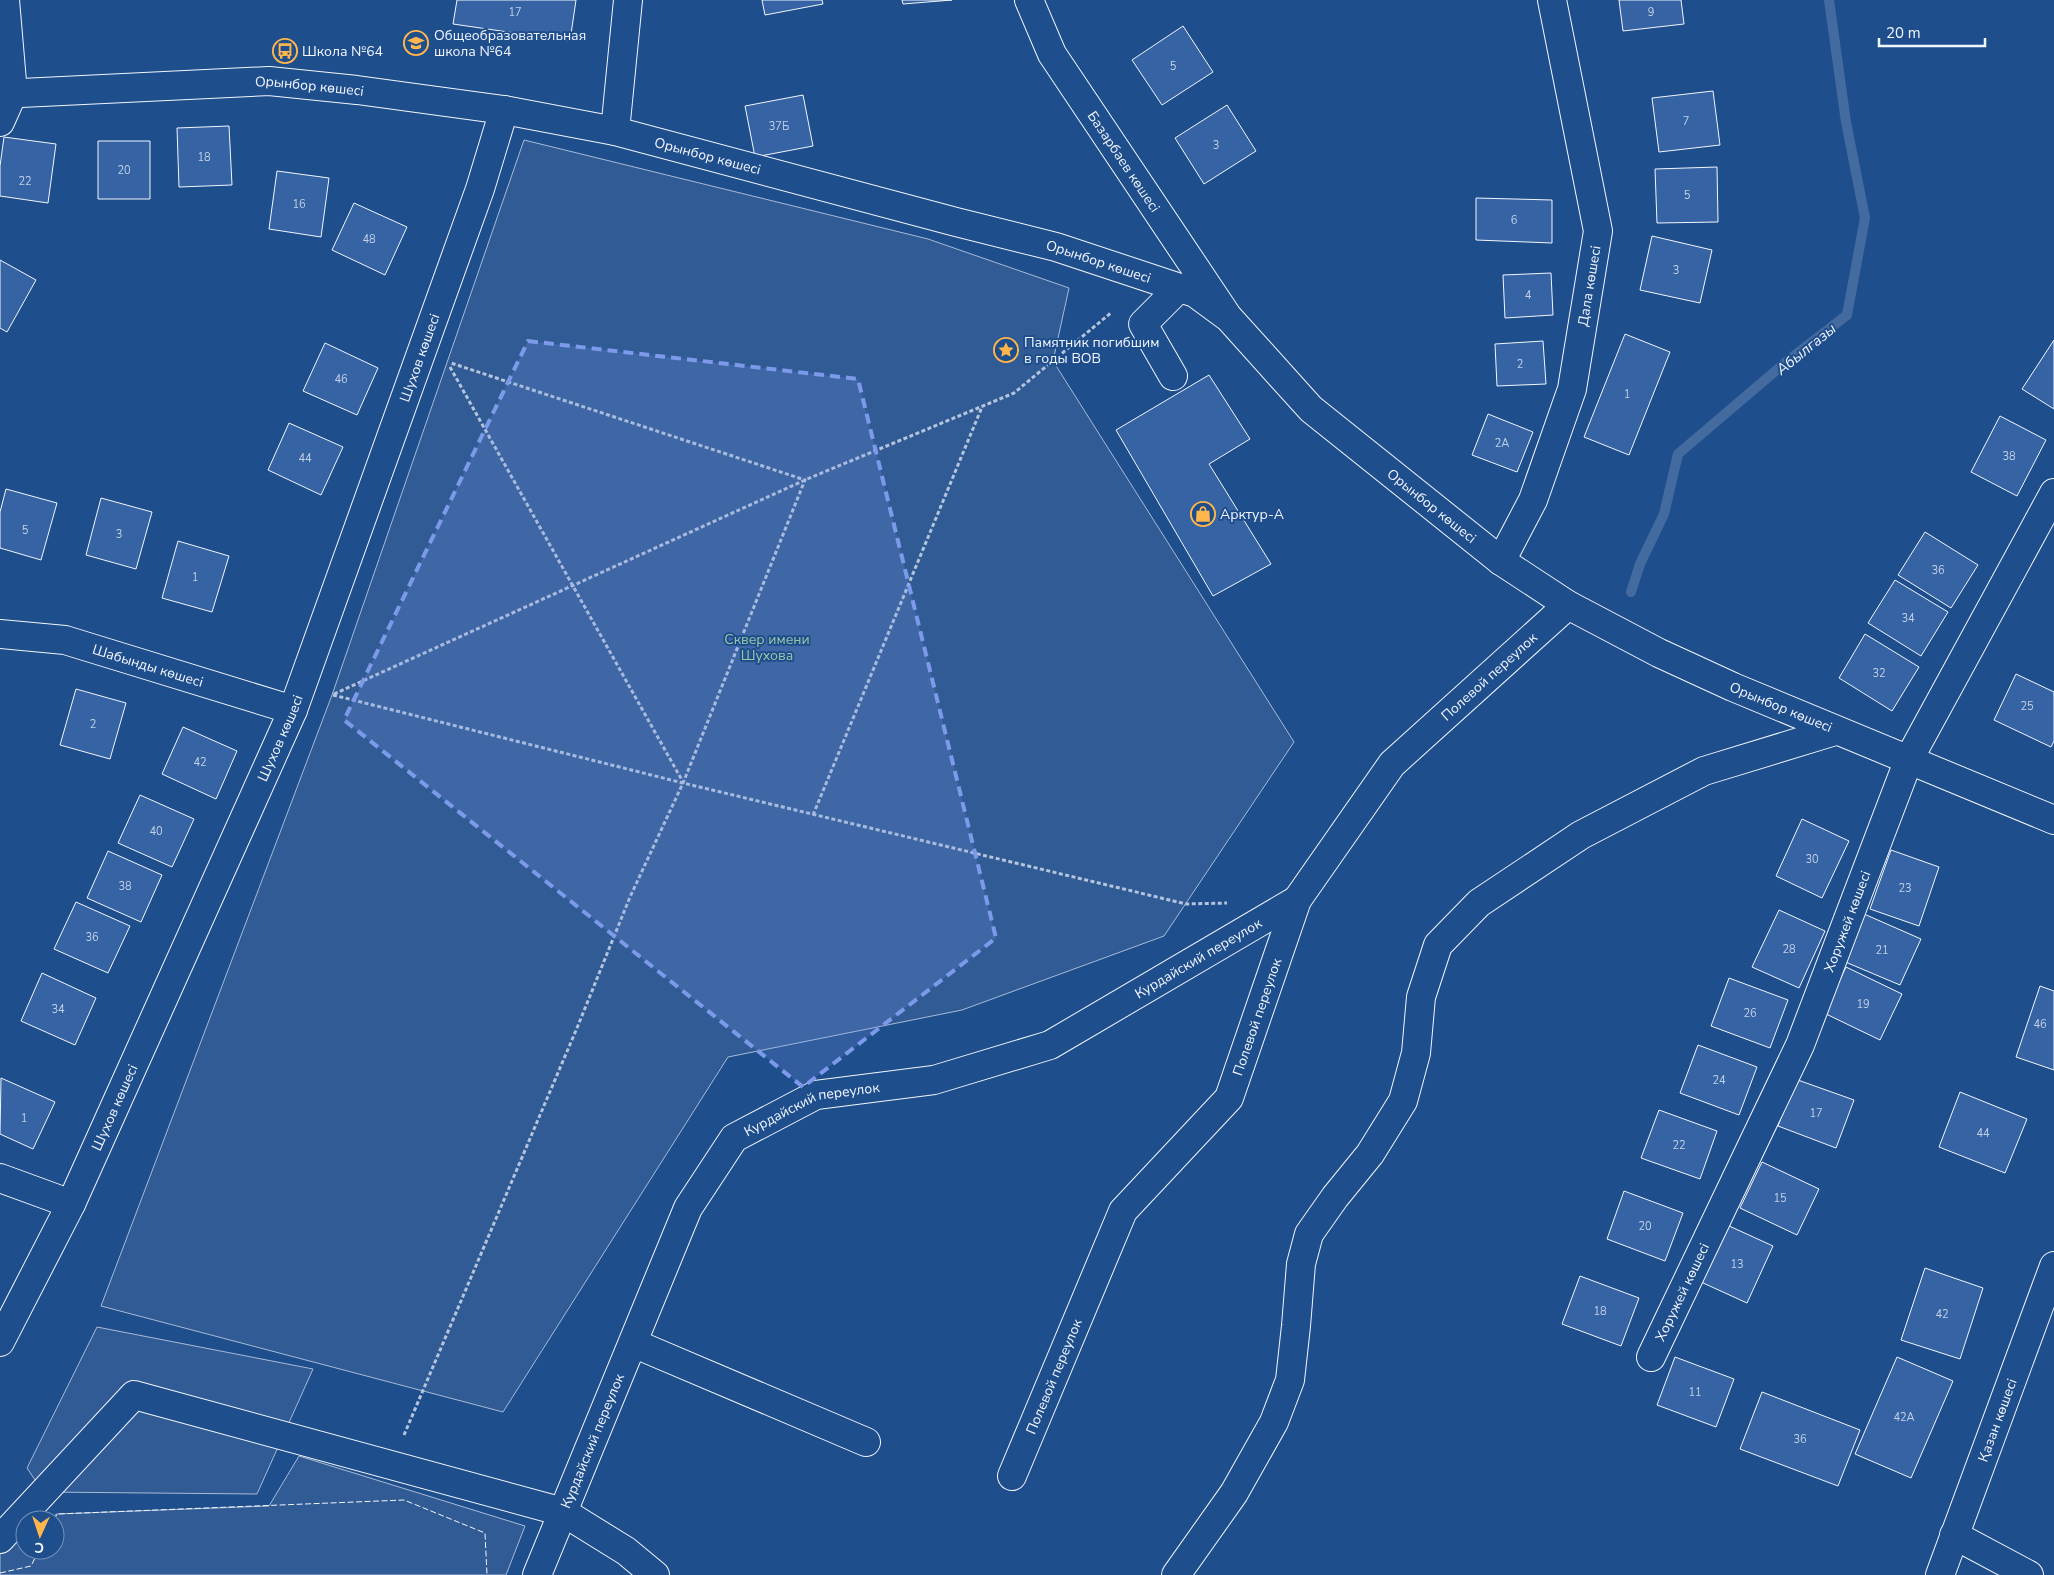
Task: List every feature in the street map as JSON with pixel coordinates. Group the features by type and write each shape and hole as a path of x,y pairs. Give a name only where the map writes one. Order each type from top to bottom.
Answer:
{"street":[{"path":"0,122 7,94 5,0"},
{"path":"615,131 628,0"},
{"name":"Базарбаев көшесі","path":"1029,0 1052,54 1228,318"},
{"name":"Дала көшесі","path":"1500,560 1534,500 1572,389 1598,231 1552,0"},
{"name":"Орынбор көшесі","path":"7,94 269,82 357,90 504,110 615,131 946,220 1056,247 1195,293 1228,318 1311,408 1500,560 1568,605 1659,652 1733,687 1835,731 1909,759 2054,820"},
{"name":"Шухов көшесі","path":"0,1342 71,1204 293,710 480,189 504,110"},
{"path":"1173,376 1143,324 1179,288"},
{"name":"Хоружей көшесі","path":"1650,1357 1800,1045 1909,759 2054,493"},
{"name":"Полевой переулок","path":"1012,1476 1123,1210 1228,1098 1297,900 1392,764 1568,605"},
{"name":"Шабынды көшесі","path":"0,634 65,640 293,710"},
{"path":"1176,1575 1234,1494 1274,1422 1290,1380 1301,1264 1309,1234 1335,1197 1370,1154 1403,1101 1416,1053 1421,997 1438,945 1479,902 1581,835 1704,771 1835,731"},
{"name":"Курдайский переулок","path":"537,1575 688,1208 734,1138 816,1095 934,1080 1050,1045 1297,900"},
{"path":"0,1178 71,1204"},
{"name":"Қазан көшесі","path":"1940,1575 2054,1266"},
{"path":"633,1344 866,1442"},
{"path":"0,1539 134,1394 563,1512 626,1551 655,1575"},
{"path":"1954,1535 2029,1575"}],"path":[{"path":"332,695 805,480 1014,393 1112,312 1143,324"},
{"path":"448,362 805,480"},
{"path":"444,371 448,362"},
{"path":"448,362 683,783"},
{"path":"813,814 982,407"},
{"path":"391,1465 583,1015 630,897 683,783 805,480"},
{"path":"332,695 336,686"},
{"path":"332,695 683,783 1186,904 1232,902"}],"highlighted area":[{"path":"528,341 858,379 996,938 803,1087 344,720"}],"shaded area":[{"name":"Сквер имени Шухова","path":"524,140 928,239 1069,288 1053,361 1294,742 1164,936 962,1010 728,1057 503,1412 101,1306 332,695"},
{"path":"97,1327 313,1369 257,1494 43,1492 27,1468"},
{"path":"299,1456 525,1526 506,1575 0,1575 0,1543 15,1536 15,1560 65,1560 65,1514 269,1506"}],"building":[{"path":"457,0 576,0 570,41 453,24"},
{"path":"762,0 822,0 823,4 765,15"},
{"path":"902,0 952,0 903,4"},
{"path":"1619,0 1681,0 1684,24 1623,31"},
{"path":"1183,26 1213,72 1162,105 1132,60"},
{"path":"1713,91 1720,145 1659,152 1652,98"},
{"path":"803,95 813,146 755,157 745,106"},
{"path":"1227,105 1256,151 1204,184 1175,138"},
{"path":"229,126 232,185 179,187 177,128"},
{"path":"4,137 56,144 48,203 0,196 0,166"},
{"path":"98,141 150,141 150,199 98,199"},
{"path":"1717,167 1718,222 1657,223 1655,169"},
{"path":"277,171 329,178 321,237 269,229"},
{"path":"1476,198 1552,200 1552,243 1476,240"},
{"path":"354,203 407,227 385,275 332,250"},
{"path":"1652,236 1712,250 1700,303 1640,290"},
{"path":"0,260 36,280 7,332 0,328"},
{"path":"1551,273 1553,315 1505,318 1503,275"},
{"path":"1625,334 1670,352 1629,455 1584,437"},
{"path":"2054,340 2054,409 2022,389"},
{"path":"1543,341 1546,384 1497,386 1495,344"},
{"path":"325,343 378,368 357,415 303,391"},
{"name":"Арктур-А","path":"1209,375 1250,439 1209,464 1271,564 1213,596 1116,430"},
{"path":"1488,414 1533,432 1517,472 1472,455"},
{"path":"2000,416 2046,440 2017,496 1971,472"},
{"path":"289,423 343,447 321,495 268,470"},
{"path":"6,489 57,503 41,560 0,548 0,512"},
{"path":"101,498 152,512 136,569 86,555"},
{"path":"1925,532 1978,565 1951,608 1898,575"},
{"path":"178,541 229,556 212,612 162,598"},
{"path":"1895,580 1948,612 1921,656 1868,623"},
{"path":"1865,634 1919,667 1892,711 1839,678"},
{"path":"2016,674 2054,692 2054,741 2051,747 1994,720"},
{"path":"76,689 126,703 110,759 60,745"},
{"path":"183,727 237,751 216,799 162,774"},
{"path":"140,795 194,819 172,867 118,843"},
{"path":"1802,819 1849,841 1822,898 1776,876"},
{"path":"1891,850 1939,867 1919,926 1870,909"},
{"path":"108,851 162,875 141,922 87,898"},
{"path":"76,902 130,926 108,973 54,949"},
{"path":"1779,910 1825,931 1799,988 1752,967"},
{"path":"1864,914 1921,939 1900,985 1843,961"},
{"path":"1846,967 1902,994 1880,1040 1824,1013"},
{"path":"42,973 96,998 75,1045 21,1021"},
{"path":"1729,978 1788,1000 1770,1048 1711,1026"},
{"path":"2040,986 2054,991 2054,1070 2016,1057"},
{"path":"1698,1045 1757,1067 1739,1115 1680,1093"},
{"path":"1,1078 55,1102 33,1149 0,1134"},
{"path":"1795,1079 1854,1100 1836,1148 1778,1126"},
{"path":"1960,1092 2027,1119 2005,1173 1939,1147"},
{"path":"1659,1110 1717,1131 1700,1179 1641,1158"},
{"path":"1762,1162 1819,1189 1797,1235 1740,1208"},
{"path":"1624,1191 1683,1213 1665,1261 1607,1239"},
{"path":"1727,1225 1773,1246 1747,1303 1701,1282"},
{"path":"1925,1268 1983,1288 1960,1359 1901,1340"},
{"path":"1580,1276 1639,1298 1621,1346 1562,1324"},
{"path":"1675,1357 1734,1379 1716,1427 1657,1405"},
{"path":"1897,1357 1953,1381 1911,1478 1855,1454"},
{"path":"1762,1392 1860,1430 1838,1486 1740,1449"}],"waterway":[{"name":"Абылгазы","path":"1631,592 1640,564 1664,514 1678,454 1786,362 1847,315 1865,218 1846,122 1829,0"}],"fence":[{"path":"65,1514 404,1500 485,1533 487,1575"},
{"path":"0,1573 31,1566 34,1560"}],"place":[{"name":"Общеобразовательная школа №64","path":"416,43"},
{"name":"Школа №64","path":"285,51"},
{"name":"Памятник погибшим в годы ВОВ","path":"1006,350"},
{"name":"Арктур-А","path":"1203,514"}]}
